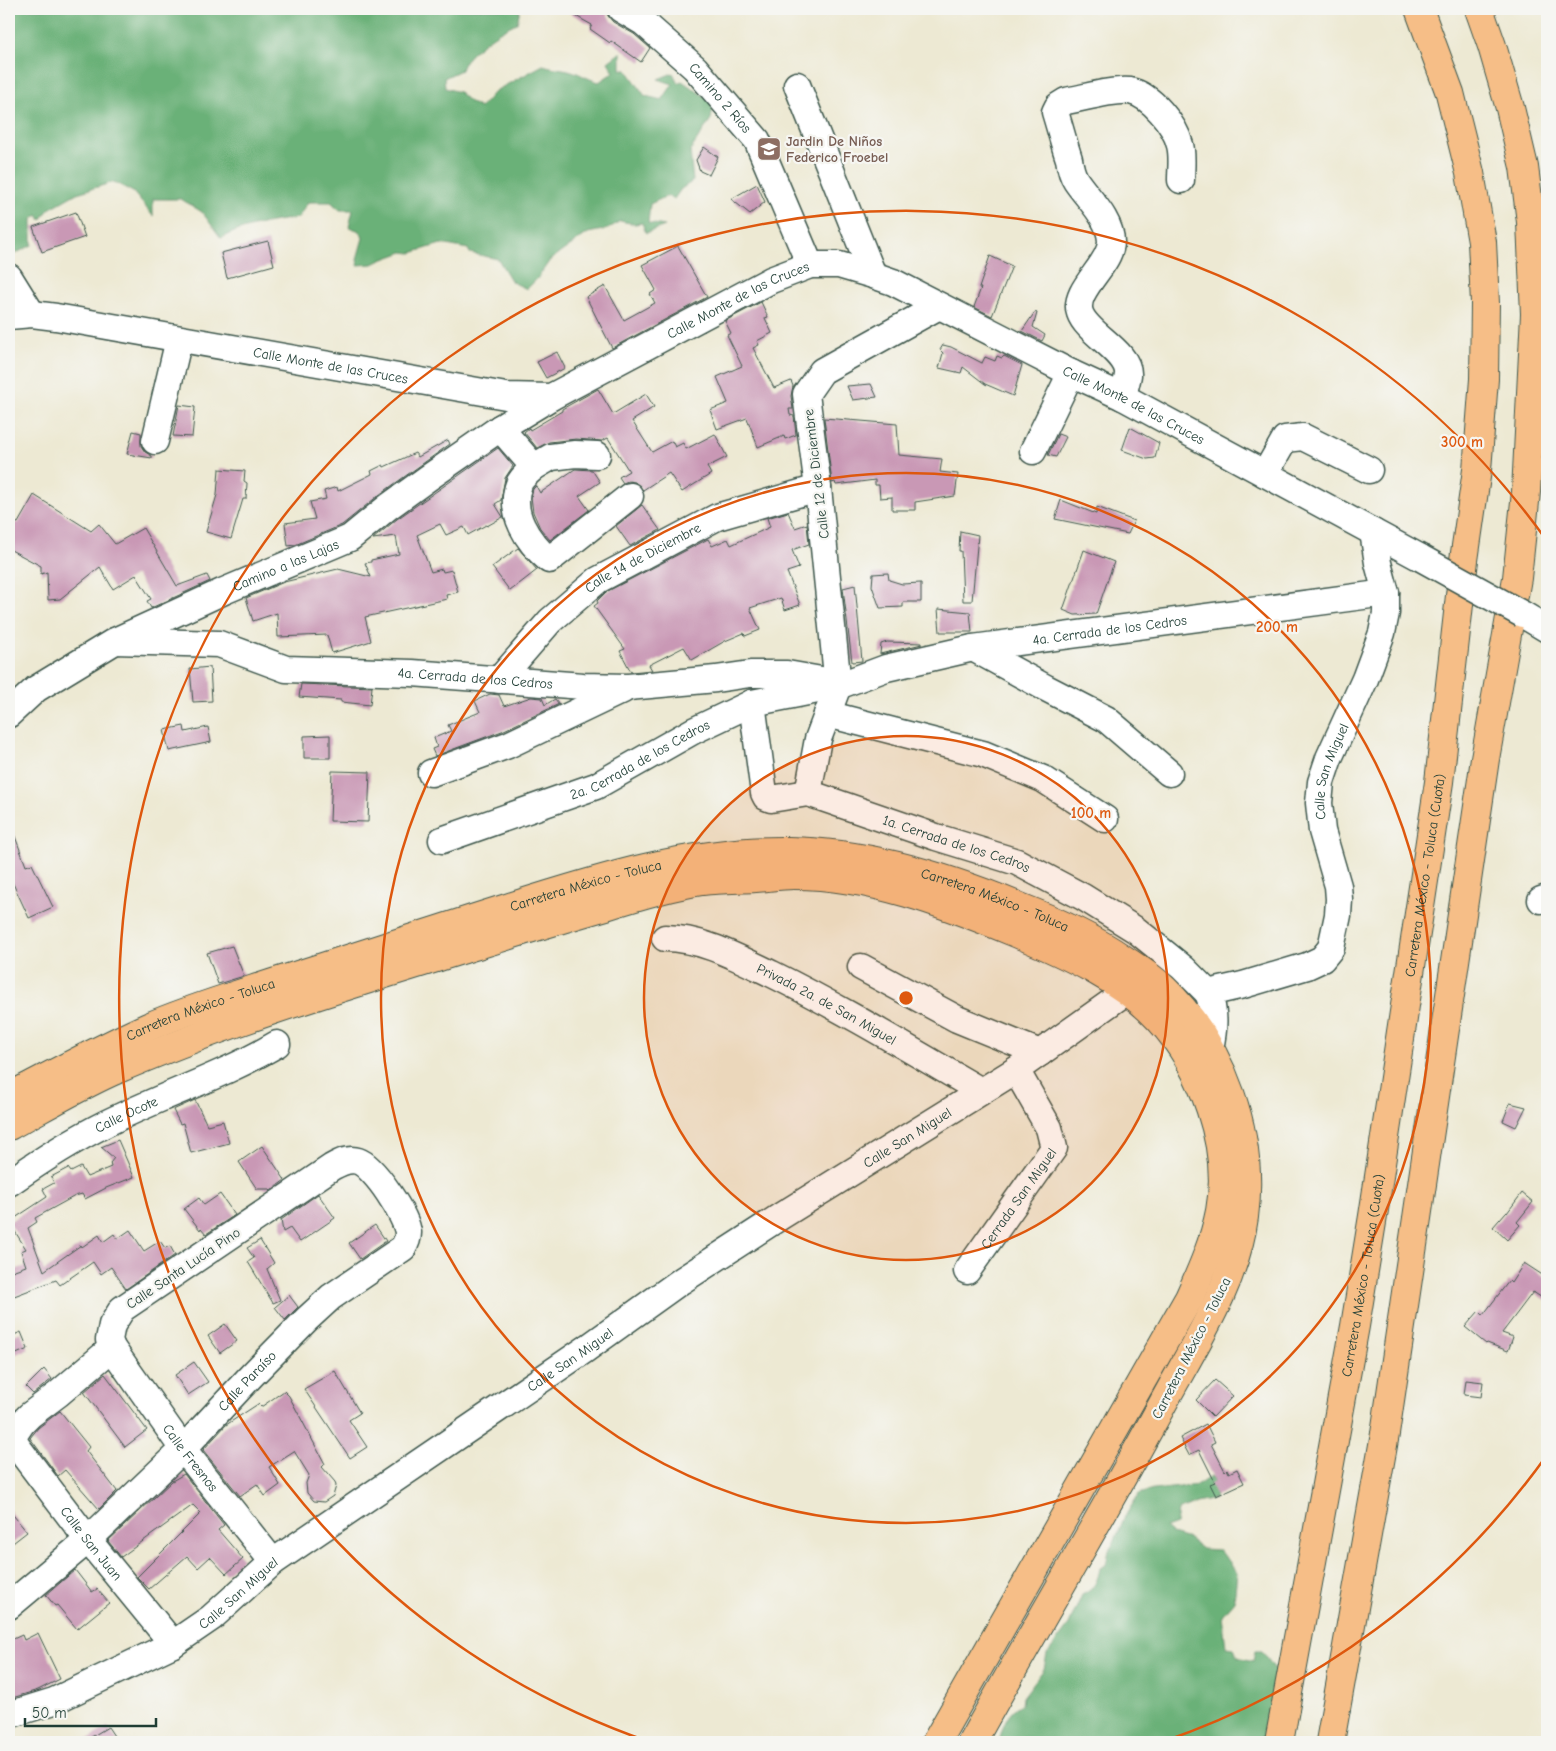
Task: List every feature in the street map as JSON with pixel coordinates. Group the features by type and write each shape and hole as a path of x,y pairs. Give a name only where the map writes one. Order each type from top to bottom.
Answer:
{"main road":[{"name":"Carretera México - Toluca (Cuota)","path":"1279,1742 1362,1280 1439,782 1464,560 1477,470 1484,360 1485,303 1482,242 1470,173 1450,93 1420,9"},
{"path":"1330,1742 1385,1434 1485,759 1517,578 1526,492 1535,314 1531,222 1524,167 1510,108 1479,9"},
{"name":"Carretera México - Toluca","path":"9,1097 150,1026 231,997 567,890 660,864 720,854 770,851 823,853 929,874 986,893 1067,926 1108,948 1160,984 1190,1018 1210,1049 1234,1102 1241,1130 1246,1196 1243,1222 1226,1283 1204,1327 1124,1477 972,1742"},
{"name":"Carretera México - Toluca","path":"9,1126 108,1074 212,1031 444,955 574,915 634,897 704,881 790,875 828,876 916,896 978,917 1028,938 1072,959 1127,991 1148,1007 1168,1029 1201,1085 1212,1112 1222,1162 1223,1192 1220,1213 1210,1249 1190,1298 936,1742"}],"street":[{"name":"Camino 2 Ríos","path":"621,9 643,22 695,68 757,140 810,265"},
{"path":"797,85 874,274"},
{"path":"1123,397 1128,373 1126,365 1120,356 1086,323 1080,312 1079,300 1111,245 1110,232 1104,220 1074,178 1056,112 1058,106 1066,101 1120,91 1131,91 1149,99 1176,134 1180,147 1181,180"},
{"name":"Calle Monte de las Cruces","path":"20,315 179,339 506,396 551,397 771,280 810,265 839,265 874,274 893,282 1071,373 1123,397 1421,558 1547,629"},
{"path":"9,277 20,315"},
{"name":"Calle 12 de Diciembre","path":"838,686 818,488 806,394 822,371 939,306"},
{"path":"155,441 179,339"},
{"path":"1033,451 1071,373"},
{"name":"Camino a las Lajas","path":"9,714 36,689 115,641 224,591 350,538 388,507 500,428 551,397"},
{"path":"500,428 534,467"},
{"path":"1265,474 1285,439 1294,437 1303,437 1369,470"},
{"path":"597,455 575,454 551,458 534,467 519,484 516,504 520,524 537,550 549,560 630,496"},
{"name":"Calle 14 de Diciembre","path":"500,680 550,621 598,580 717,517 818,488"},
{"name":"Calle San Miguel","path":"1208,993 1307,966 1322,959 1331,948 1338,915 1338,886 1319,818 1319,803 1322,782 1329,758 1365,679 1382,633 1386,613 1386,593 1378,563 1373,532"},
{"name":"4a. Cerrada de los Cedros","path":"115,641 218,644 286,669 412,673 583,686 628,687 750,674 787,674 827,681 838,686 886,668 973,648 1386,593"},
{"path":"973,648 1106,719 1169,773"},
{"path":"808,793 818,739 838,686"},
{"name":"2a. Cerrada de los Cedros","path":"442,840 596,786 693,731 752,703 838,686"},
{"path":"432,773 508,744 628,687"},
{"name":"1a. Cerrada de los Cedros","path":"752,703 766,797 770,799 808,793 1016,862 1083,897 1136,930 1182,968 1208,993"},
{"path":"827,714 983,754 1044,779 1106,819"},
{"name":"Privada 2a. de San Miguel","path":"665,938 680,938 715,948 817,996 981,1091"},
{"path":"861,967 957,1019 1040,1053"},
{"name":"Calle San Miguel","path":"9,1715 54,1701 173,1644 211,1618 273,1562 586,1349 680,1281 1016,1070 1127,991"},
{"path":"1208,993 1215,1022 1210,1049"},
{"name":"Calle Ocote","path":"9,1183 44,1159 106,1123 250,1060 277,1044"},
{"name":"Cerrada San Miguel","path":"967,1271 1054,1148 1049,1128 1016,1070"},
{"name":"Calle Santa Lucía Pino","path":"112,1348 109,1340 112,1324 122,1309 342,1162 350,1160 360,1162 370,1168 403,1217 408,1232"},
{"name":"Calle Paraíso","path":"9,1606 88,1540 183,1449 307,1319 331,1297 403,1248 408,1240 408,1232"},
{"path":"11,1443 16,1432 30,1415 112,1348"},
{"name":"Calle Fresnos","path":"112,1348 183,1449 273,1562"},
{"name":"Calle San Juan","path":"11,1443 173,1644"}],"green space":[{"path":"9,9 520,9 517,23 484,42 469,56 461,70 444,78 445,88 459,92 480,108 495,91 543,65 572,71 599,82 614,72 608,62 621,52 621,69 627,70 645,96 662,100 673,84 658,79 673,73 678,83 682,81 714,103 711,119 690,151 693,181 681,189 674,199 667,196 650,204 648,223 665,226 646,233 642,223 635,224 620,221 608,229 588,233 550,260 537,279 527,289 512,282 498,259 470,253 468,249 441,244 411,253 403,252 373,264 358,265 357,259 363,238 360,231 349,227 353,210 340,210 331,202 308,202 298,218 248,227 221,238 202,212 181,199 153,199 153,216 133,192 114,182 77,193 49,209 41,220 38,215 32,219 32,245 9,257"},
{"path":"1211,1476 1221,1488 1216,1492 1215,1499 1196,1503 1178,1511 1176,1524 1165,1528 1172,1534 1189,1539 1202,1549 1220,1550 1237,1573 1234,1601 1222,1615 1226,1647 1234,1648 1237,1657 1253,1661 1255,1651 1262,1651 1274,1668 1287,1670 1274,1691 1268,1713 1271,1736 1269,1742 999,1742 1004,1725 1012,1710 1022,1704 1023,1697 1044,1669 1047,1654 1069,1625 1082,1595 1097,1580 1100,1568 1106,1565 1109,1550 1114,1543 1124,1518 1139,1494 1153,1490 1198,1485"}],"building":[{"path":"563,9 606,9 608,16 613,22 634,34 650,48 641,62 590,29 592,25"},
{"path":"704,147 718,157 709,175 700,171 696,160"},
{"path":"757,184 765,202 750,214 731,199"},
{"path":"76,212 85,237 42,252 33,227"},
{"path":"268,241 274,265 227,278 221,253"},
{"path":"678,246 707,297 612,348 586,297 605,286 624,320 655,303 650,294 656,290 642,265"},
{"path":"990,256 1012,266 992,316 974,307"},
{"path":"761,302 768,317 765,318 772,333 757,341 759,345 753,348 774,388 791,381 793,386 791,396 793,409 789,409 790,415 794,416 796,435 785,439 784,436 758,447 747,418 717,429 710,410 728,403 717,377 742,366 727,335 731,333 725,321"},
{"path":"1035,312 1037,313 1033,327 1045,335 1042,341 1022,331"},
{"path":"943,345 951,347 982,363 985,357 995,361 997,356 1002,358 1004,356 1022,365 1013,396 985,384 963,367 961,373 939,368 943,353 940,350"},
{"path":"557,352 565,368 546,378 537,362"},
{"path":"871,384 877,397 853,400 847,386"},
{"path":"598,389 613,414 646,394 654,407 632,421 652,452 672,441 675,447 683,443 686,449 715,434 727,457 707,467 711,474 682,492 669,473 643,490 635,482 628,481 623,483 619,477 629,471 608,438 602,441 576,439 549,442 537,448 524,432"},
{"path":"179,405 195,407 192,437 173,436"},
{"path":"824,418 897,424 899,455 942,459 940,472 958,474 955,496 915,502 915,510 892,510 892,497 880,498 879,485 875,485 875,480 836,485 835,482 832,483"},
{"path":"1130,427 1159,443 1155,458 1147,459 1122,450"},
{"path":"133,431 141,433 141,446 152,458 127,454"},
{"path":"1058,434 1066,437 1056,457 1048,455"},
{"path":"448,440 450,444 379,495 342,525 295,545 288,546 285,523 315,519 310,502 326,499 324,491 337,487 338,491 372,474 371,471 383,465 384,467 415,453 418,457"},
{"path":"498,448 513,466 505,478 501,500 495,504 503,517 468,535 464,527 446,535 440,524 417,535 431,572 442,569 443,572 452,570 458,592 446,595 447,599 365,617 371,641 332,653 327,635 278,637 277,613 253,621 246,598 284,582 338,569 371,577 365,563 399,554 396,536 373,539 397,519"},
{"path":"219,469 245,471 244,481 247,483 246,499 243,499 231,539 206,532 217,495"},
{"path":"575,469 592,470 600,482 579,496 589,510 550,540 540,528 533,512 531,497 533,489 536,486 540,493"},
{"path":"34,495 91,531 99,524 115,544 143,528 177,586 207,575 210,581 151,608 147,601 151,599 136,575 113,589 100,567 60,599 48,600 47,572 41,574 41,566 9,549 9,533 14,522 18,523"},
{"path":"1061,500 1096,514 1097,507 1134,521 1128,534 1055,519"},
{"path":"642,505 660,530 630,546 616,526"},
{"path":"788,512 795,528 807,524 809,544 792,550 799,568 787,572 800,605 785,610 781,598 750,608 760,630 745,636 744,633 725,641 692,660 684,647 649,665 652,670 631,672 620,651 625,649 594,606 598,603 597,601 606,592 708,539 712,546 728,539 731,545 770,527 767,518"},
{"path":"960,531 978,535 972,601 963,601 961,551 959,551"},
{"path":"518,548 537,570 510,591 492,567"},
{"path":"1084,550 1114,562 1096,614 1075,615 1063,610"},
{"path":"888,573 889,580 902,584 921,583 921,602 903,602 903,607 880,608 872,586 873,574"},
{"path":"855,585 862,661 852,662 843,588"},
{"path":"938,609 970,612 972,632 940,632"},
{"path":"887,642 922,644 880,654 881,644"},
{"path":"210,667 212,701 193,702 190,669"},
{"path":"301,684 372,687 370,705 341,702 341,700 299,697"},
{"path":"490,694 499,695 504,706 531,697 542,698 545,705 555,699 559,704 502,731 435,756 432,749 437,747 434,738 451,731 448,725 480,712 475,701"},
{"path":"184,726 185,732 208,727 211,742 169,751 164,730"},
{"path":"330,735 330,758 304,758 304,736"},
{"path":"332,771 370,772 368,822 330,821"},
{"path":"9,823 26,866 32,864 53,907 29,918 9,875"},
{"path":"232,946 244,976 218,984 207,953"},
{"path":"195,1100 207,1125 223,1121 229,1143 191,1153 183,1123 180,1124 173,1110"},
{"path":"1510,1103 1526,1107 1516,1127 1503,1121"},
{"path":"118,1140 134,1177 85,1199 82,1194 75,1196 35,1218 37,1222 28,1228 44,1271 99,1235 103,1242 114,1234 117,1239 130,1230 144,1251 160,1241 165,1248 170,1246 175,1255 126,1289 111,1267 101,1274 93,1262 60,1285 56,1280 9,1298 9,1272 26,1266 21,1251 26,1249 9,1222 47,1197 43,1189 54,1183 51,1177 68,1168 71,1172 81,1167 87,1177 111,1167 110,1163 114,1158 101,1147"},
{"path":"262,1146 285,1180 270,1191 270,1189 257,1189 239,1162"},
{"path":"1522,1193 1533,1202 1517,1222 1520,1225 1507,1240 1493,1227 1507,1213"},
{"path":"220,1194 235,1215 206,1234 201,1228 200,1230 184,1209 199,1198 204,1205"},
{"path":"318,1194 335,1218 300,1242 290,1228 283,1232 281,1220"},
{"path":"375,1225 386,1241 360,1259 349,1243"},
{"path":"260,1240 274,1263 267,1269 280,1300 273,1303 248,1262 254,1258 247,1248"},
{"path":"1524,1263 1547,1278 1547,1301 1533,1292 1502,1333 1513,1337 1508,1351 1486,1344 1465,1327 1479,1311 1483,1315 1509,1281 1511,1283"},
{"path":"289,1295 298,1307 285,1320 275,1307"},
{"path":"225,1324 237,1341 220,1353 208,1336"},
{"path":"21,1332 28,1349 9,1357 9,1337"},
{"path":"194,1362 208,1382 188,1395 175,1375"},
{"path":"44,1369 52,1379 33,1394 26,1387"},
{"path":"335,1371 360,1413 349,1420 367,1447 350,1458 304,1389"},
{"path":"105,1374 147,1430 125,1447 84,1392"},
{"path":"1215,1380 1233,1396 1213,1417 1196,1400"},
{"path":"1466,1380 1483,1382 1481,1397 1464,1395"},
{"path":"284,1391 289,1396 325,1464 322,1467 335,1482 336,1486 333,1496 324,1502 314,1501 307,1493 306,1483 309,1475 294,1451 269,1467 280,1485 265,1496 257,1484 240,1496 203,1450 226,1425 258,1404 261,1407"},
{"path":"60,1411 89,1447 86,1451 117,1491 99,1509 65,1470 58,1476 30,1438 38,1428"},
{"path":"1206,1424 1215,1442 1211,1444 1225,1471 1227,1469 1229,1473 1237,1469 1244,1483 1216,1496 1210,1484 1215,1482 1199,1450 1189,1455 1180,1438"},
{"path":"184,1474 224,1525 218,1530 243,1559 226,1574 210,1557 198,1568 187,1556 149,1589 137,1577 201,1513 193,1505 121,1557 108,1541 172,1481"},
{"path":"9,1510 27,1532 9,1546"},
{"path":"75,1570 92,1592 97,1589 109,1603 77,1629 46,1595"},
{"path":"38,1633 60,1679 38,1690 9,1699 9,1641 22,1635 24,1640"},
{"path":"108,1727 118,1742 83,1742"}],"place":[{"name":"Jardin De Niños Federico Froebel","path":"769,149"}]}
